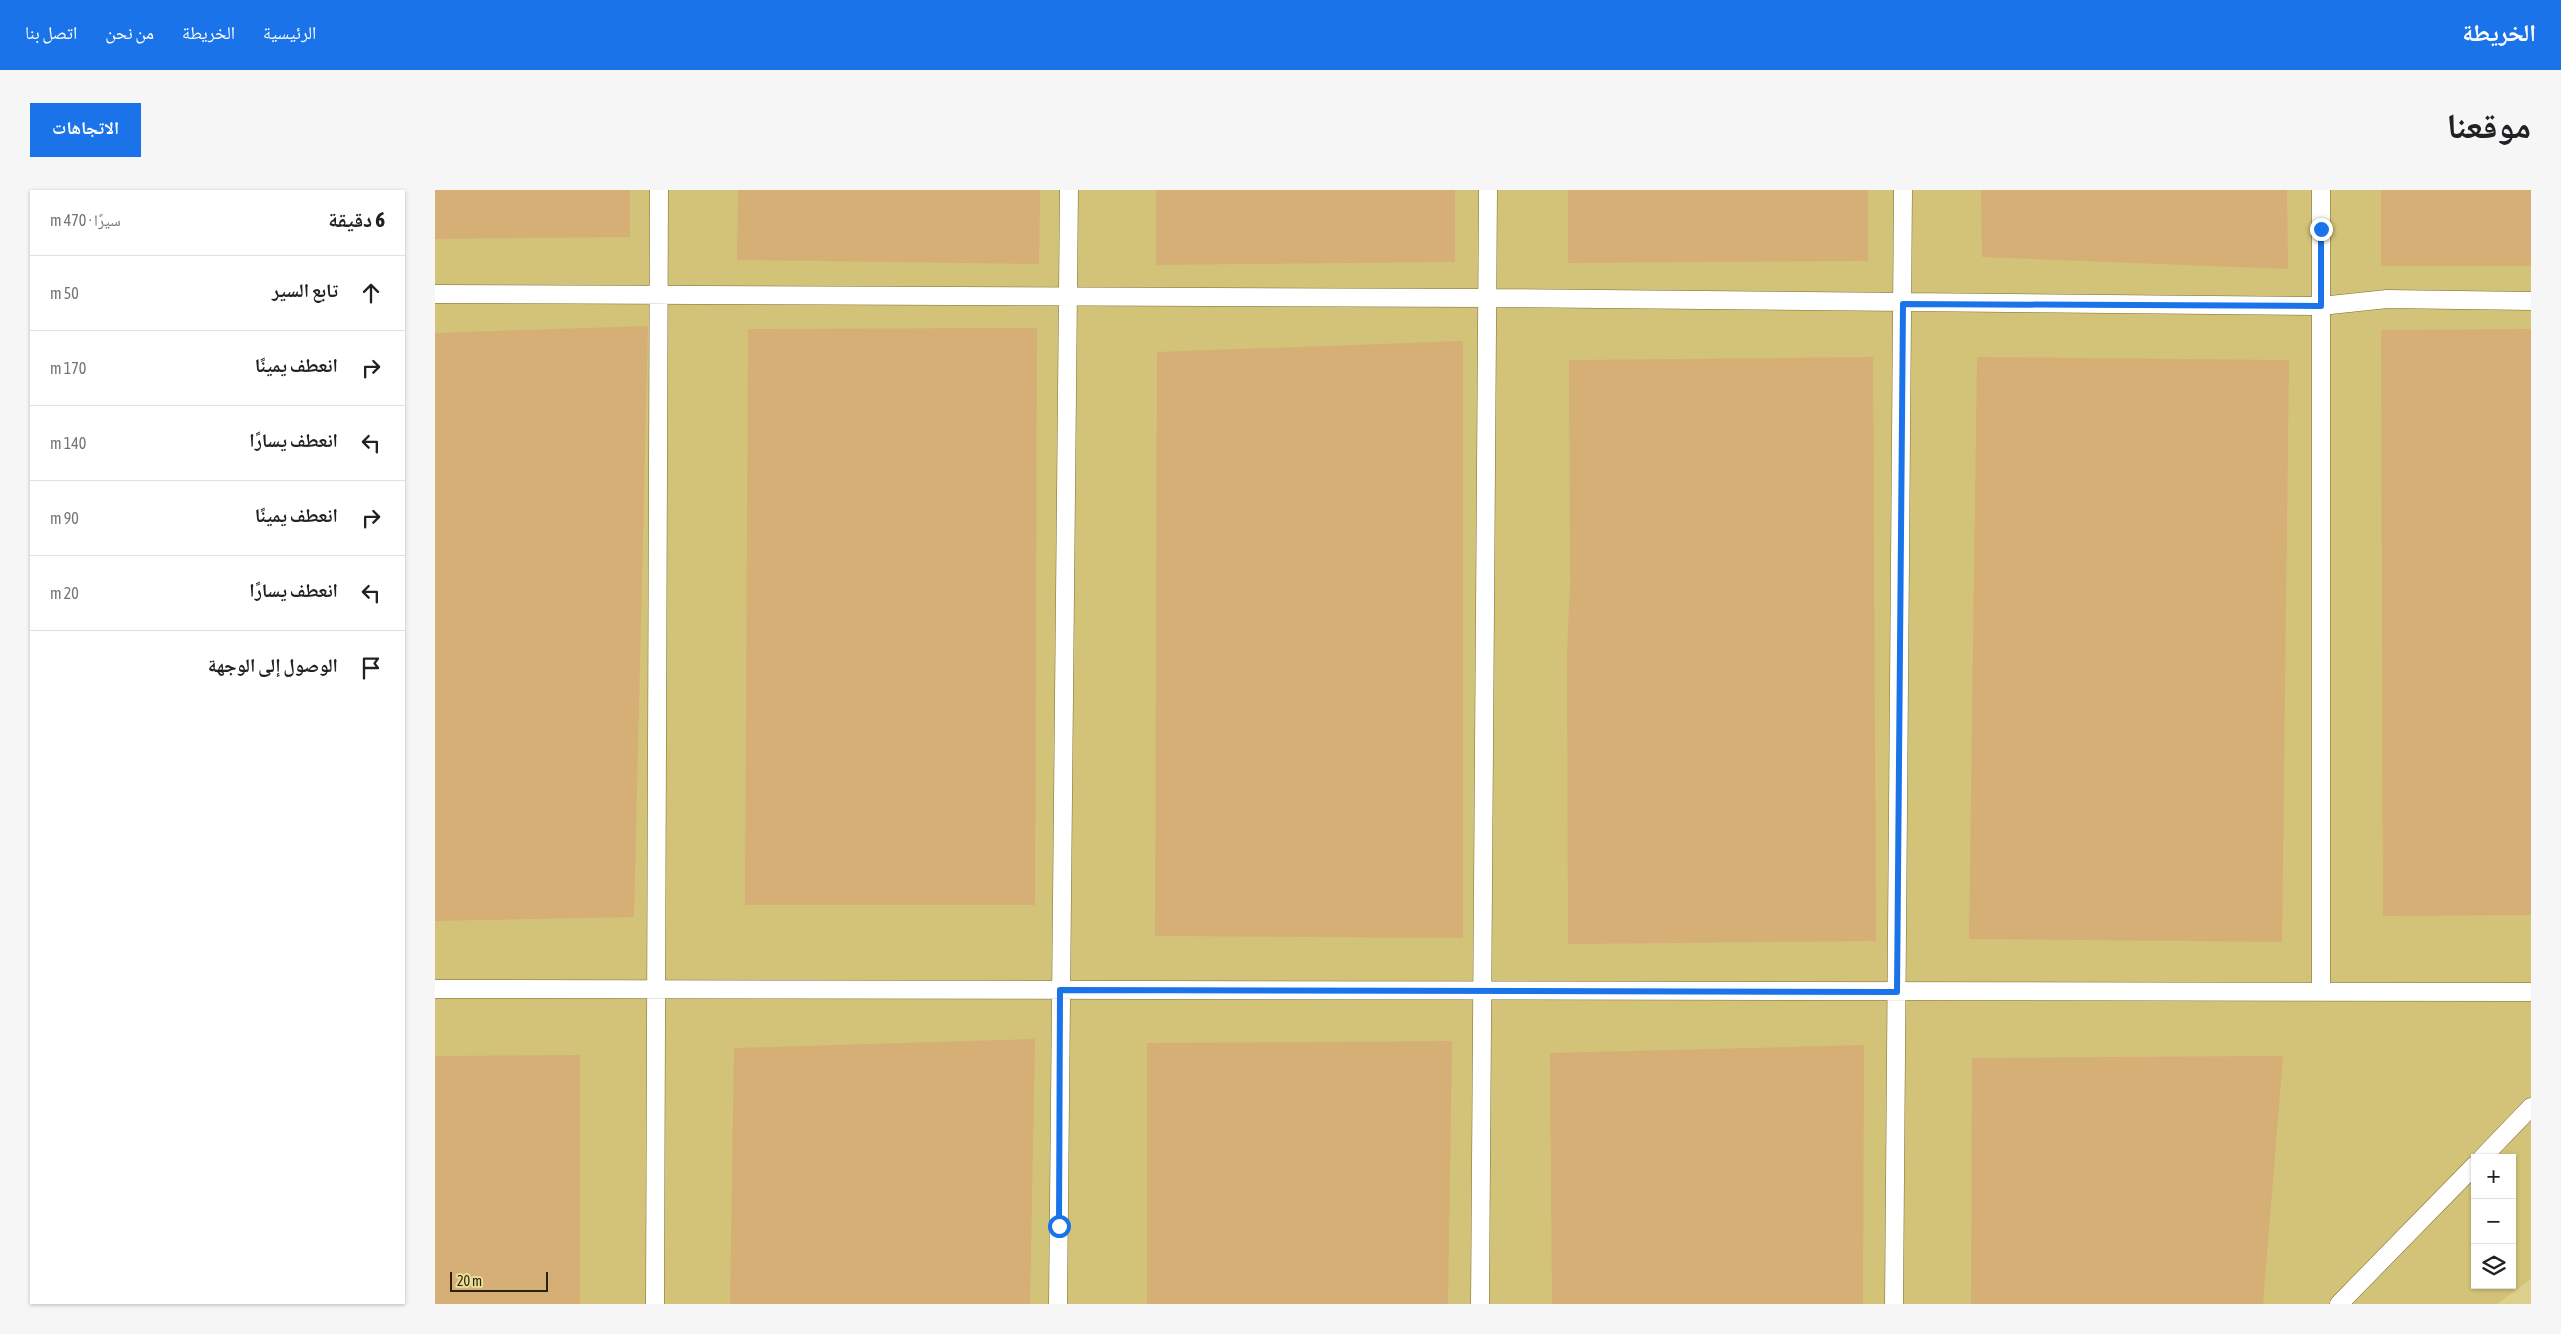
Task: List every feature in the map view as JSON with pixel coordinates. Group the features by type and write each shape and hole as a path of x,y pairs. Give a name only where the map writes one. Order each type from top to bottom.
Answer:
{"lane":[{"path":"655,1304 659,190"},
{"path":"1058,1304 1069,190"},
{"path":"1480,1304 1488,190"},
{"path":"1894,1304 1903,190"},
{"path":"2321,190 2321,992"},
{"path":"435,294 1488,298 1861,301 1903,304 2321,306 2387,298 2531,301"},
{"path":"435,989 2531,992"},
{"path":"2486,1154 2531,1108"},
{"path":"2339,1304 2471,1169"}],"shaded area":[{"path":"435,190 2531,190 2531,1279 2497,1304 435,1304"}],"building":[{"path":"435,190 630,190 630,237 435,239"},
{"path":"738,190 1040,190 1039,264 737,260"},
{"path":"1156,190 1455,190 1455,262 1156,265"},
{"path":"1568,190 1868,190 1868,261 1568,263"},
{"path":"1981,190 2287,190 2288,269 1982,257"},
{"path":"2381,190 2531,190 2531,266 2381,266"},
{"path":"648,326 634,917 435,921 435,333"},
{"path":"1037,328 1035,905 745,905 748,329"},
{"path":"2531,329 2531,915 2383,916 2381,330"},
{"path":"1463,341 1463,938 1155,936 1157,352"},
{"path":"1873,357 1876,941 1568,944 1569,360"},
{"path":"1977,357 2289,360 2282,942 1969,939"},
{"path":"1035,1039 1030,1304 730,1304 734,1048"},
{"path":"1452,1041 1448,1304 1147,1304 1147,1043"},
{"path":"1864,1045 1863,1304 1552,1304 1550,1053"},
{"path":"580,1055 580,1304 435,1304 435,1056"},
{"path":"2283,1056 2263,1304 1971,1304 1972,1058"}],"route":[{"path":"1059,1226 1060,990 1897,992 1903,304 2321,306 2321,229"}]}
